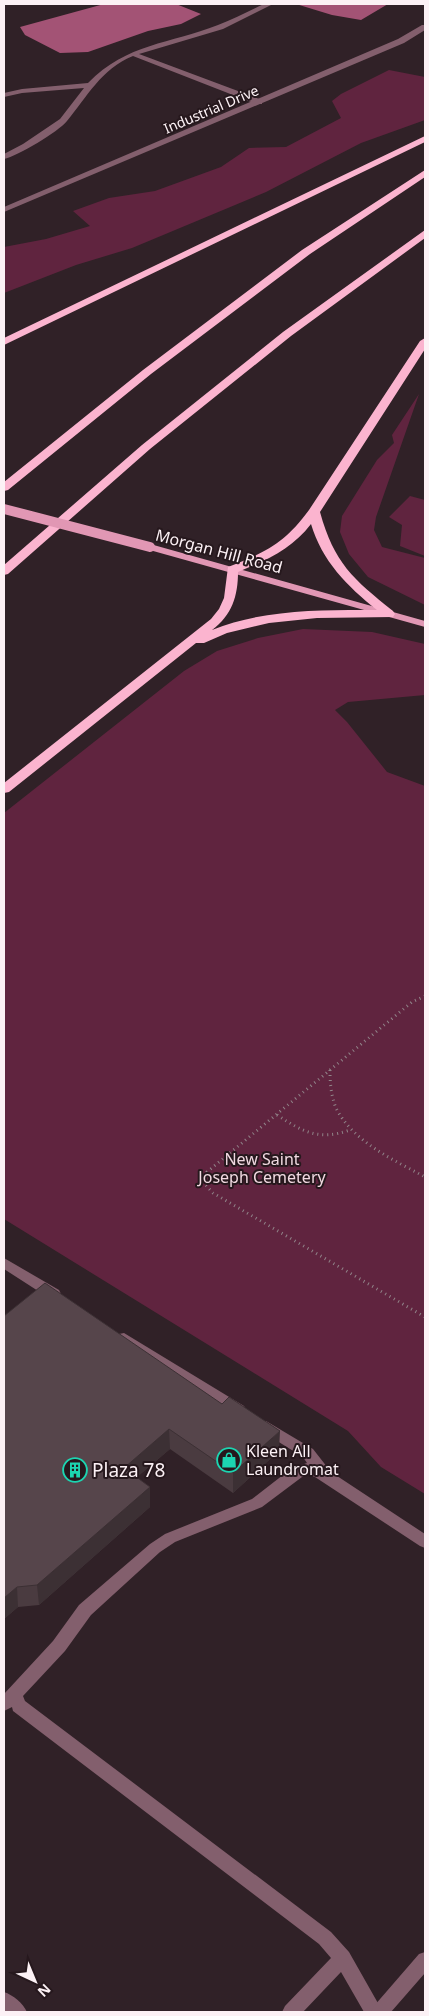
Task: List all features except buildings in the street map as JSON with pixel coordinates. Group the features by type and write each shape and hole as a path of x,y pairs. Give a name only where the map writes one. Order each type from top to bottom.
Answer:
{"highway":[{"path":"4,342 425,139"},
{"path":"4,488 147,372 306,252 425,173"},
{"path":"4,571 168,429 287,334 425,233"},
{"path":"4,788 216,622 227,609 232,592 232,570 280,548 292,538 314,512 425,340"},
{"path":"314,512 323,545 344,576 390,614"},
{"path":"181,650 205,638 266,619 317,614 390,614"}],"main road":[{"name":"Morgan Hill Road","path":"4,509 425,624"}],"street":[{"path":"4,157 26,146 62,121 101,74 133,54 212,29 269,4"},
{"name":"Industrial Drive","path":"4,210 401,41 425,27"},
{"path":"133,54 259,102"},
{"path":"4,95 22,91 90,85"},
{"path":"4,1263 63,1300"},
{"path":"114,1331 308,1453 325,1476"},
{"path":"374,2012 342,1958 332,1945 316,1930 9,1699 59,1646 85,1610 154,1548 170,1538 257,1503 297,1472 308,1469 325,1476 425,1542"},
{"path":"291,2012 342,1958"},
{"path":"380,2012 425,1960"},
{"path":"4,2000 18,2012"}],"path":[{"path":"425,996 412,1002 208,1172 204,1183 213,1193 425,1316"},
{"path":"330,1070 329,1082 336,1105 350,1130 367,1145 425,1178"},
{"path":"277,1115 298,1130 316,1136 339,1134 350,1130"}],"green space":[{"path":"389,70 425,77 425,120 361,143 266,192 132,248 76,265 4,293 4,247 46,239 90,226 73,211 109,198 155,191 221,167 249,148 286,147 341,118 332,101 341,94"},
{"path":"419,394 376,517 374,530 382,547 425,558 425,605 368,577 349,554 340,532 342,516 377,460 394,443 392,435"},
{"path":"410,496 425,500 425,556 400,546 402,525 389,517"},
{"name":"New Saint Joseph Cemetery","path":"303,629 372,632 425,644 425,695 348,702 335,710 387,772 425,786 425,1494 381,1467 348,1431 4,1219 4,813 184,671 217,651 258,638"}],"shaded area":[{"path":"104,4 176,4 201,14 181,24 148,31 88,52 60,53 25,35 20,27"},
{"path":"296,4 388,4 361,20 332,15"}],"place":[{"name":"Kleen All Laundromat","path":"229,1460"},
{"name":"Plaza 78","path":"75,1470"}]}
